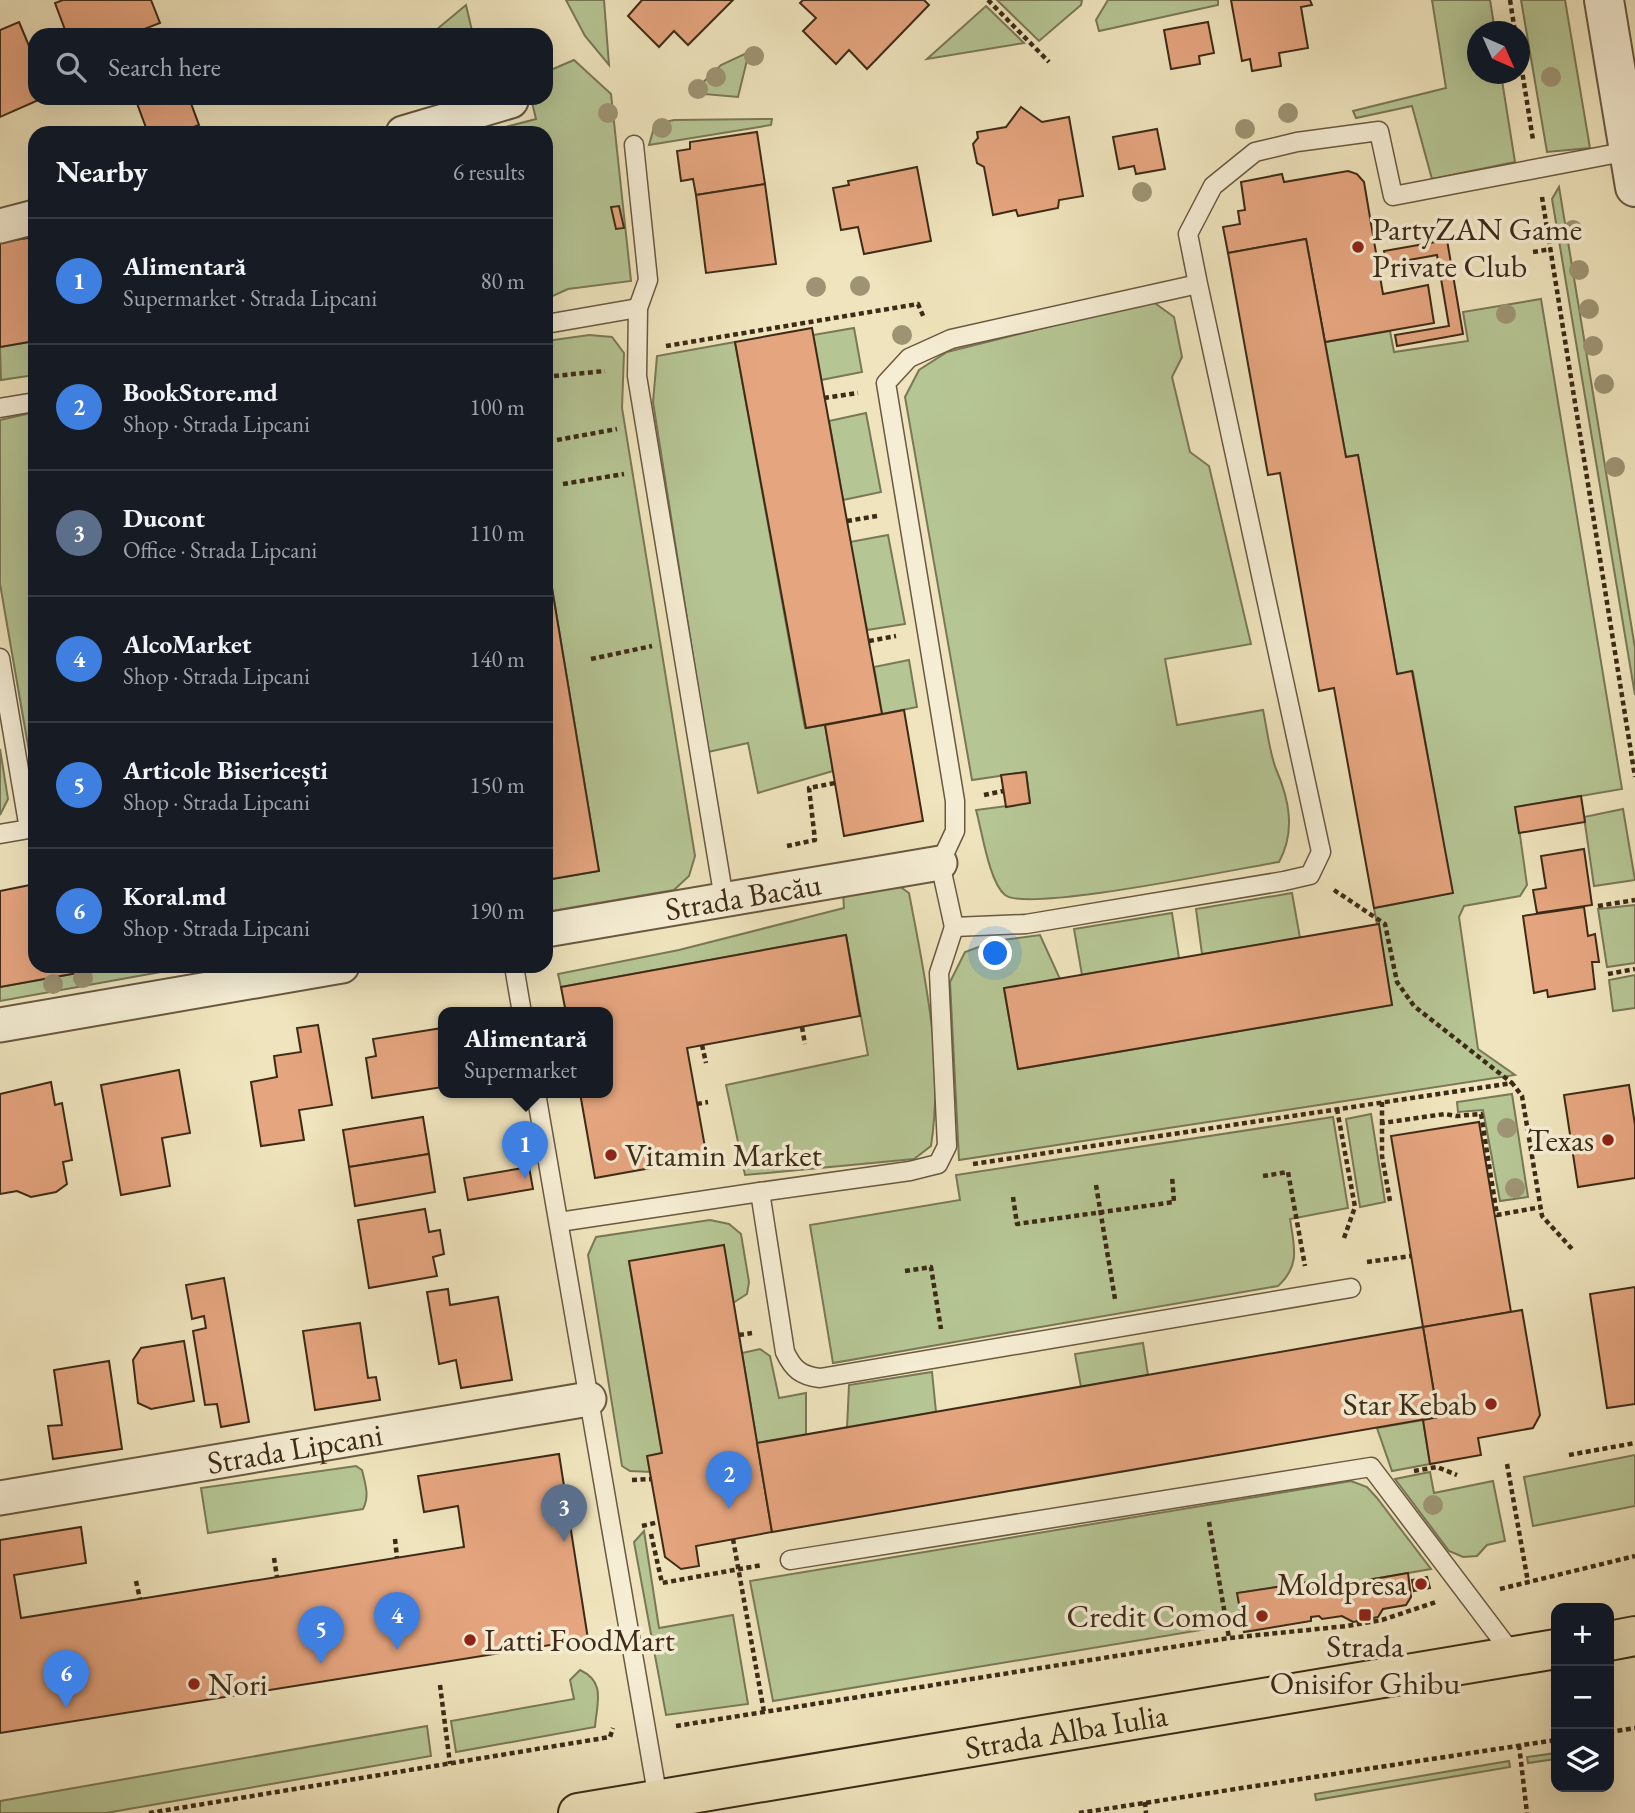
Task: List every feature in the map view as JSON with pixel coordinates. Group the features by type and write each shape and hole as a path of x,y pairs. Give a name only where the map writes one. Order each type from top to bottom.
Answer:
{"main road":[{"path":"1614,1640 1635,1636"},
{"name":"Strada Alba Iulia","path":"578,1813 1551,1650"}],"street":[{"path":"1604,0 1624,48 1632,169"},
{"path":"427,126 501,105"},
{"path":"0,226 28,219"},
{"name":"Strada Bacău","path":"553,929 940,863"},
{"path":"0,1025 301,973"},
{"name":"Strada Lipcani","path":"0,1498 589,1399"}],"lane":[{"path":"954,927 1026,923 1310,874 1321,852 1188,234 1213,186 1255,152 1297,142 1379,131 1393,196 1538,170 1632,169"},
{"path":"634,145 648,280 639,307 638,359 645,424 724,899"},
{"path":"559,1223 911,1171 938,1164 947,1146 939,973 954,927 940,863 956,831 955,801 886,383 909,358 951,339 1198,284"},
{"path":"553,323 639,307"},
{"path":"0,408 28,403"},
{"path":"0,658 28,808"},
{"path":"0,834 28,830"},
{"path":"515,973 521,1007"},
{"path":"538,1098 659,1799"},
{"path":"760,1192 785,1352 792,1367 806,1377 820,1378 1351,1288"},
{"path":"790,1560 1371,1467 1514,1656"}],"path":[{"path":"988,0 1049,62"},
{"path":"1510,0 1513,21"},
{"path":"1524,84 1635,777"},
{"path":"1534,252 1551,249"},
{"path":"554,376 918,304 936,345"},
{"path":"557,440 645,424"},
{"path":"563,484 652,469"},
{"path":"591,659 680,641"},
{"path":"815,840 808,788 835,783"},
{"path":"1310,874 1385,924 1397,982 1413,1006 1512,1083 1522,1096 1542,1216 1572,1249"},
{"path":"1598,906 1635,900"},
{"path":"1608,974 1635,969"},
{"path":"802,1027 806,1044"},
{"path":"702,1045 706,1063"},
{"path":"938,1164 960,1166 1512,1083"},
{"path":"697,1104 708,1102"},
{"path":"1382,1102 1381,1156 1390,1201"},
{"path":"1337,1109 1355,1207 1344,1238"},
{"path":"1382,1123 1445,1114 1480,1114 1497,1214 1541,1207"},
{"path":"1263,1176 1288,1172 1310,1295"},
{"path":"1013,1197 1017,1224 1174,1202 1172,1176"},
{"path":"1096,1185 1119,1327"},
{"path":"1360,1263 1411,1256"},
{"path":"905,1271 930,1267 945,1357"},
{"path":"1569,1455 1635,1443"},
{"path":"1507,1464 1528,1582"},
{"path":"1379,1477 1437,1467 1457,1475"},
{"path":"625,1477 652,1479"},
{"path":"1204,1494 1229,1638"},
{"path":"651,1534 662,1583 790,1560"},
{"path":"395,1539 397,1558"},
{"path":"733,1539 764,1712"},
{"path":"671,1727 1229,1638 1382,1620 1432,1603 1469,1597 1635,1556"},
{"path":"274,1558 277,1577"},
{"path":"136,1581 140,1599"},
{"path":"440,1685 450,1764"},
{"path":"149,1813 610,1737 614,1726"},
{"path":"1614,1731 1635,1728"},
{"path":"1079,1813 1551,1741"},
{"path":"1519,1745 1527,1813"},
{"path":"1145,1802 1146,1813"}],"green space":[{"path":"566,0 604,0 609,65 585,36"},
{"path":"997,0 1082,0 1081,5 1039,41"},
{"path":"1108,0 1218,0 1218,5 1099,31 1096,20"},
{"path":"1432,0 1490,0 1493,21 1467,21 1467,84 1503,84 1515,162 1432,179 1412,106 1356,118 1353,111 1446,88"},
{"path":"1521,0 1565,0 1590,148 1547,152 1530,53 1530,21 1525,21"},
{"path":"466,5 471,28 438,28"},
{"path":"986,6 1024,43 927,59"},
{"path":"749,52 738,97 692,93 721,65"},
{"path":"574,60 611,94 631,281 568,289 553,296 553,126 510,126 536,119 533,105 553,105 553,69"},
{"path":"772,119 771,125 649,145 655,124 674,120"},
{"path":"1559,187 1635,648 1635,695 1552,199"},
{"path":"1541,299 1622,789 1516,807 1527,885 1520,896 1464,906 1459,917 1478,1049 1515,1075 959,1160 950,982 965,952 995,941 1040,935 1060,979 1004,989 1018,1069 1392,1005 1374,908 1452,893 1413,672 1397,674 1358,455 1346,457 1325,342 1390,331 1394,352 1468,341 1463,312"},
{"path":"1152,301 1174,317 1182,357 1172,377 1190,452 1209,466 1251,644 1165,659 1177,725 1263,710 1272,755 1287,803 1288,839 1279,862 1091,894 1021,899 1005,895 999,888 987,856 976,810 1030,803 1026,772 972,780 905,397 919,370 947,352"},
{"path":"854,328 862,372 821,380 813,335"},
{"path":"589,335 612,337 624,353 622,408 695,856 689,876 674,890 553,911 553,879 599,871 553,594 553,340"},
{"path":"28,342 28,376 1,380 0,347"},
{"path":"735,342 805,728 825,725 833,771 758,793 748,743 708,752 653,402 657,356"},
{"path":"866,413 881,492 843,500 829,421"},
{"path":"28,414 28,746 0,584 0,420"},
{"path":"888,535 905,624 867,630 850,542"},
{"path":"909,660 917,707 882,714 874,667"},
{"path":"0,749 8,799 0,815"},
{"path":"1623,809 1635,880 1594,886 1584,817"},
{"path":"899,886 909,893 934,1051 931,1146 914,1159 745,1175 726,1085 868,1055 846,935 561,987 558,974 679,950 844,908 843,893"},
{"path":"1292,893 1300,938 1202,954 1196,909"},
{"path":"1635,905 1635,963 1607,967 1598,909"},
{"path":"1172,913 1179,958 1082,975 1074,929"},
{"path":"77,973 155,973 0,1001 0,987"},
{"path":"1635,975 1635,1008 1613,1011 1609,980"},
{"path":"1512,1094 1528,1197 1500,1201 1483,1110 1458,1112 1457,1102"},
{"path":"1371,1114 1385,1202 1360,1207 1346,1119"},
{"path":"1333,1117 1348,1208 1290,1219 1293,1263 1278,1286 833,1363 810,1225 960,1200 956,1175"},
{"path":"710,1220 729,1224 741,1234 749,1282 747,1294 733,1303 629,1262 662,1453 648,1456 651,1472 630,1471 622,1466 588,1255 596,1237"},
{"path":"1143,1343 1148,1375 1081,1387 1075,1354"},
{"path":"760,1349 770,1356 779,1398 806,1393 806,1435 757,1443 742,1353"},
{"path":"932,1372 936,1412 847,1428 849,1385"},
{"path":"1423,1420 1430,1464 1392,1471 1377,1428"},
{"path":"1635,1455 1635,1506 1533,1526 1524,1477"},
{"path":"356,1466 362,1470 367,1494 363,1509 208,1533 201,1488"},
{"path":"1430,1472 1434,1493 1493,1481 1505,1541 1487,1545 1477,1556 1463,1557 1449,1551 1395,1479"},
{"path":"1351,1481 1367,1487 1377,1498 1431,1569 1311,1590 1309,1582 1238,1593 1243,1623 773,1701 750,1581"},
{"path":"644,1531 659,1628 733,1615 748,1704 666,1715 634,1542"},
{"path":"580,1670 594,1680 597,1687 595,1727 456,1752 451,1721 574,1699 570,1680"},
{"path":"427,1726 431,1756 106,1813 0,1813 0,1801"},
{"path":"1551,1754 1551,1760 1528,1763 1527,1757"},
{"path":"1509,1761 1510,1767 1316,1800 1315,1794"}],"building":[{"path":"63,0 151,0 160,23 147,28 64,28 55,3"},
{"path":"642,0 733,0 688,45 674,31 659,47 628,16"},
{"path":"803,0 924,0 929,5 867,69 849,50 836,64 803,31 816,18 800,3"},
{"path":"1231,0 1310,0 1312,5 1301,7 1308,48 1279,53 1281,66 1252,71 1250,59 1242,61"},
{"path":"19,22 28,43 28,105 0,117 0,30"},
{"path":"1208,22 1214,53 1199,56 1200,64 1171,69 1164,30"},
{"path":"138,105 192,105 199,125 196,126 145,126"},
{"path":"1021,107 1042,122 1069,117 1083,196 1059,200 1058,208 1018,216 1016,210 993,215 984,167 977,163 973,144 978,138 977,132 1006,127"},
{"path":"1157,129 1165,169 1136,174 1134,166 1119,169 1113,137"},
{"path":"757,132 765,184 696,195 693,179 681,181 677,151 690,149 690,142"},
{"path":"917,167 931,241 864,254 858,227 841,230 833,188 849,185 848,181"},
{"path":"1348,171 1357,174 1364,182 1383,294 1428,285 1434,323 1325,342 1306,239 1228,253 1223,227 1240,224 1238,211 1245,210 1241,182 1282,174 1284,182"},
{"path":"765,184 776,264 706,273 696,195"},
{"path":"619,206 624,228 616,229 611,207"},
{"path":"28,238 28,342 0,347 0,242"},
{"path":"1306,239 1346,457 1358,455 1397,674 1412,671 1453,893 1374,908 1334,688 1319,691 1280,473 1268,475 1228,253"},
{"path":"1447,240 1463,334 1397,346 1395,335 1449,326 1437,255 1386,264 1384,251"},
{"path":"812,328 882,714 806,728 735,342"},
{"path":"553,594 599,871 553,879"},
{"path":"904,710 923,821 844,836 825,725"},
{"path":"1026,772 1030,803 1006,807 1001,775"},
{"path":"1581,796 1585,822 1519,833 1515,807"},
{"path":"1584,849 1592,905 1537,913 1533,890 1546,888 1541,856"},
{"path":"28,885 28,973 77,973 0,987 0,891"},
{"path":"1584,907 1588,936 1595,934 1599,962 1592,962 1595,989 1548,997 1547,990 1534,993 1523,916"},
{"path":"1379,924 1392,1005 1018,1069 1004,988"},
{"path":"846,935 860,1016 687,1048 707,1158 595,1178 581,1098 613,1098 613,1007 565,1007 561,987"},
{"path":"318,1025 332,1105 299,1110 304,1140 261,1146 251,1082 277,1077 274,1056 301,1052 297,1028"},
{"path":"438,1029 438,1088 372,1098 366,1058 376,1056 373,1039"},
{"path":"179,1070 190,1133 162,1138 170,1186 121,1195 101,1085"},
{"path":"51,1082 55,1105 62,1103 72,1160 63,1162 67,1184 56,1192 31,1197 17,1191 0,1194 0,1094"},
{"path":"1629,1085 1635,1125 1635,1178 1578,1187 1564,1095"},
{"path":"423,1117 429,1154 349,1167 343,1130"},
{"path":"1479,1122 1511,1312 1423,1327 1391,1136"},
{"path":"429,1154 435,1192 355,1206 349,1167"},
{"path":"529,1167 533,1189 468,1200 464,1178"},
{"path":"425,1209 429,1232 440,1230 444,1254 433,1257 437,1276 369,1288 358,1220"},
{"path":"724,1245 772,1532 696,1546 699,1566 681,1569 665,1557 647,1456 662,1453 629,1261"},
{"path":"224,1278 249,1422 221,1427 217,1404 205,1405 193,1331 206,1328 204,1316 192,1319 186,1285"},
{"path":"1635,1287 1635,1404 1607,1408 1590,1294"},
{"path":"448,1289 450,1305 498,1297 512,1380 461,1388 456,1360 439,1364 427,1292"},
{"path":"1522,1310 1540,1415 1533,1428 1478,1438 1481,1455 1430,1464 1423,1420 1438,1417 1423,1327"},
{"path":"360,1323 368,1378 376,1377 380,1400 315,1410 303,1331"},
{"path":"1423,1327 1438,1417 772,1532 757,1443"},
{"path":"184,1341 194,1401 151,1409 138,1403 133,1360 141,1348"},
{"path":"109,1361 122,1449 53,1459 48,1426 62,1425 54,1370"},
{"path":"559,1454 588,1639 0,1733 0,1540 81,1527 86,1563 14,1575 21,1618 464,1547 458,1506 424,1512 418,1476"},
{"path":"1408,1573 1411,1597 1406,1605 1383,1609 1378,1617 1353,1622 1342,1616 1322,1619 1319,1616 1311,1617 1311,1621 1244,1632 1237,1593 1310,1582 1311,1590"},
{"name":"Moldpresa","path":"1427,1577 1430,1588 1414,1591 1412,1580"}],"place":[{"name":"PartyZAN Game Private Club","path":"1358,247"},
{"name":"Texas","path":"1608,1140"},
{"name":"Vitamin Market","path":"611,1155"},
{"name":"Alimentară","path":"525,1179"},
{"name":"Star Kebab","path":"1491,1404"},
{"name":"BookStore.md","path":"729,1509"},
{"name":"Ducont","path":"564,1542"},
{"name":"Moldpresa","path":"1421,1584"},
{"name":"Strada Onisifor Ghibu","path":"1365,1615"},
{"name":"Credit Comod","path":"1262,1616"},
{"name":"Latti FoodMart","path":"470,1640"},
{"name":"AlcoMarket","path":"397,1650"},
{"name":"Articole Bisericești","path":"321,1664"},
{"name":"Nori","path":"194,1684"},
{"name":"Koral.md","path":"66,1708"}]}
